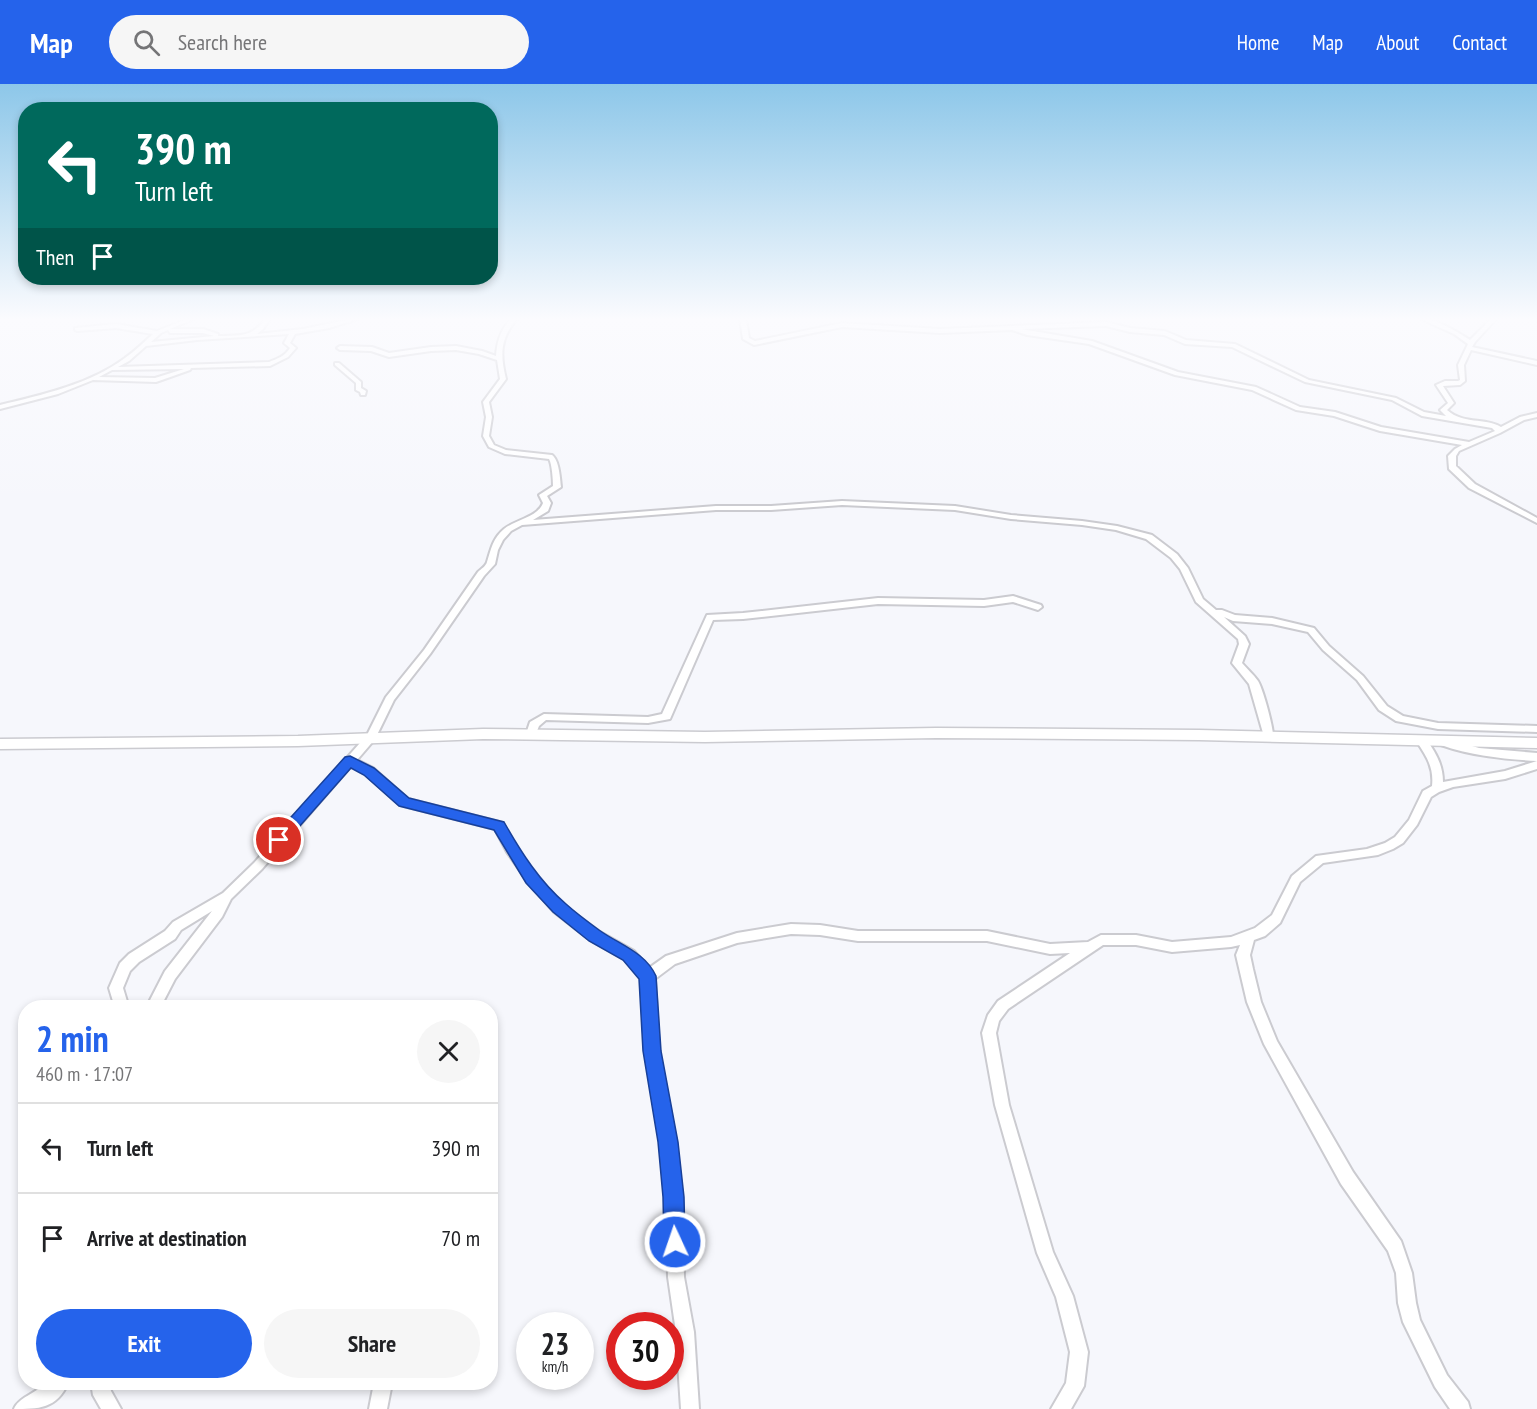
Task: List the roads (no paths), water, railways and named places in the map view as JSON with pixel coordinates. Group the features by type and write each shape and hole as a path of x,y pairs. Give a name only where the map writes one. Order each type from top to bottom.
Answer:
{"highway":[{"path":"0,744 298,741 370,737 531,734 705,737 979,733 1537,743"}],"street":[{"path":"0,407 56,393 86,381"},
{"path":"356,381 359,383 358,389 363,391 363,394"},
{"path":"502,381 485,406 489,417 486,436 488,443 505,452 546,455 554,459 555,463 552,470 556,487 543,495 548,505 520,524"},
{"path":"1215,381 1254,388 1298,409 1335,414 1380,429 1467,444"},
{"path":"1309,381 1394,399 1422,414 1488,424 1498,428 1498,432"},
{"path":"1456,420 1443,410 1451,403 1439,386 1462,381"},
{"path":"1536,416 1522,418 1498,432 1467,444 1452,456 1452,467 1456,473 1480,491 1537,521"},
{"path":"120,1000 116,988 125,967 148,947 170,935 177,926 227,896 258,866 350,761 370,737 390,699 427,652 481,574 491,564 492,553 502,533 520,524 716,508 771,508 842,502 955,508 1025,519 1082,523 1132,531 1157,542 1179,561 1192,583 1196,596 1236,632 1244,644 1237,663 1254,683 1269,729 1269,738"},
{"path":"531,734 534,724 544,717 648,720 666,717 710,616 743,616 878,601 989,603 1013,599 1038,607"},
{"path":"1207,608 1233,618 1272,621 1311,630 1326,648 1365,684 1383,708 1400,719 1438,726 1537,729"},
{"path":"1422,742 1436,763 1437,788"},
{"path":"1445,742 1459,748 1483,753 1537,757"},
{"path":"350,761 369,771 404,802 499,826 511,849 532,879 558,908 595,936 629,955 648,976 652,1051 668,1142 674,1197 676,1276 685,1332 690,1409"},
{"path":"1060,1409 1075,1386 1079,1352 1064,1296 1045,1252 1002,1105 989,1033 993,1019 1003,1005 1101,940 1112,938 1172,946 1221,943 1249,937 1276,920 1292,885 1307,868 1320,859 1375,852 1397,842 1407,832 1427,794 1437,788 1451,783 1501,776 1537,765"},
{"path":"157,1000 170,975 218,913 227,896"},
{"path":"648,976 671,960 737,938 791,929 820,930 858,936 987,936 1050,948 1092,947"},
{"path":"1249,937 1243,955 1254,1002 1271,1044 1347,1178 1395,1247 1404,1273 1407,1303 1412,1322 1441,1381 1461,1409"},
{"path":"23,1409 45,1397 52,1390"},
{"path":"101,1390 112,1409"},
{"path":"378,1409 381,1390"}]}
